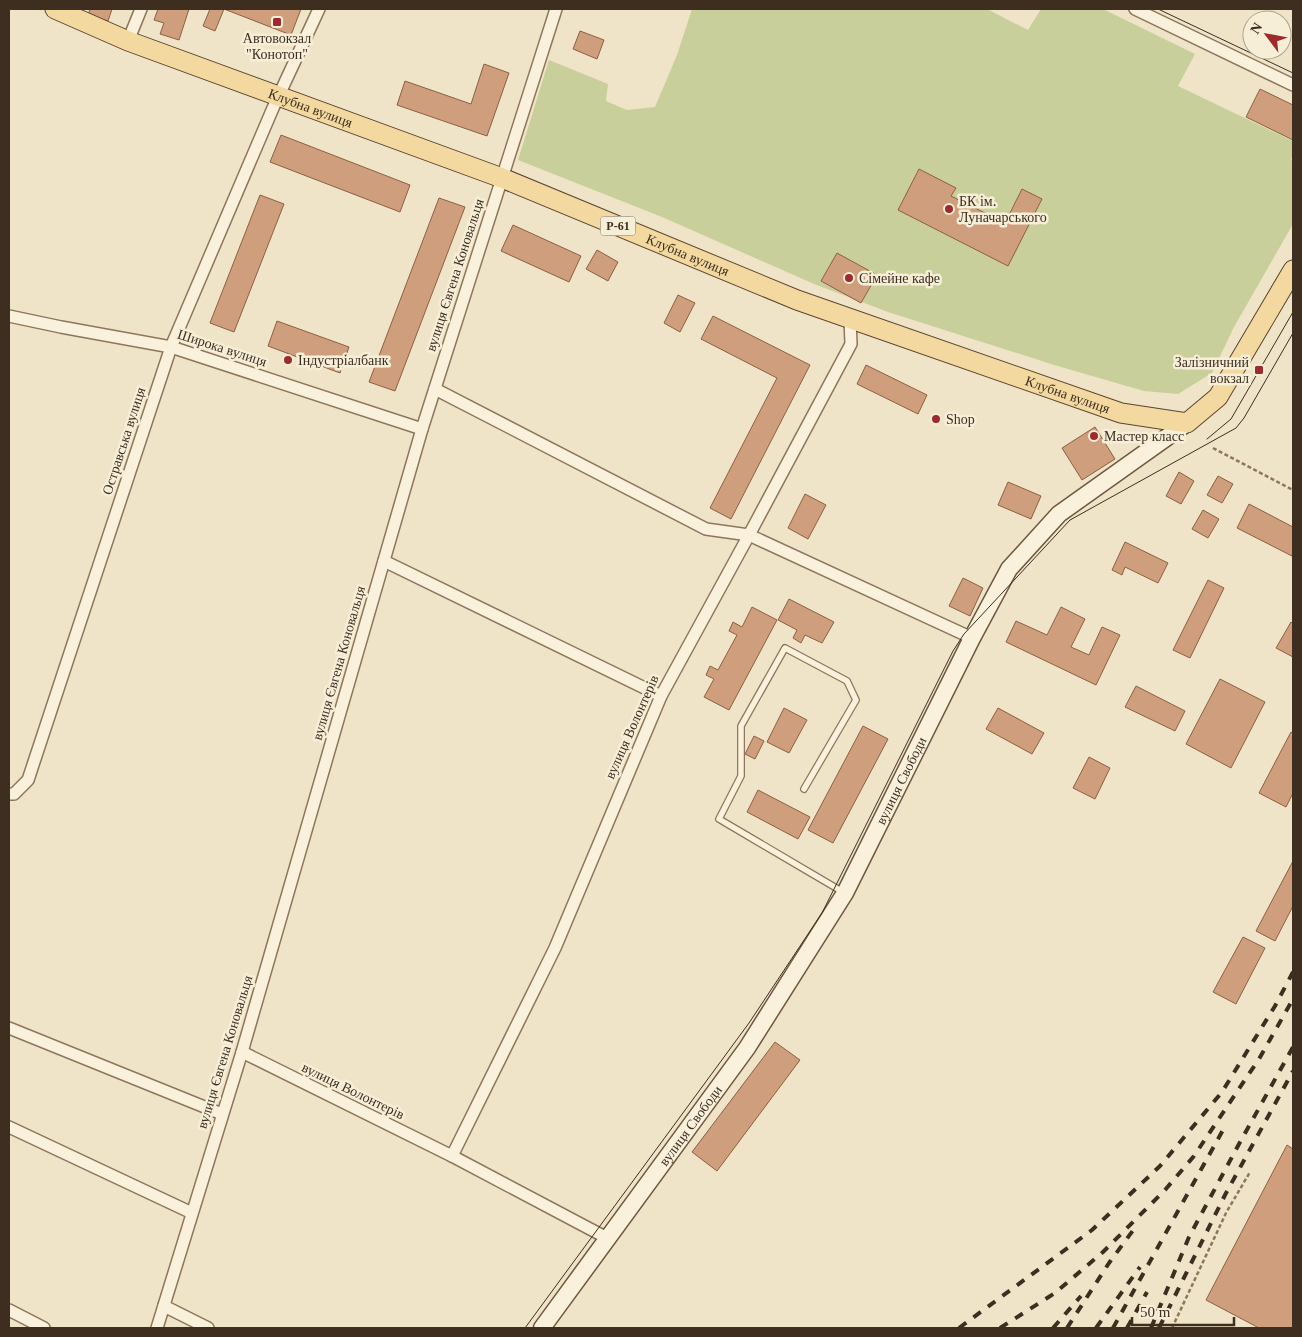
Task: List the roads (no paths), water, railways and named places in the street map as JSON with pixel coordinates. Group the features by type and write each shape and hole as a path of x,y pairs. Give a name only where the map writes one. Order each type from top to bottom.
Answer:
{"main road":[{"name":"Клубна вулиця","path":"55,9 128,41 502,178 797,300 1121,413 1187,424"},
{"name":"вулиця Свободи","path":"1187,424 1218,397 1293,270"}],"street":[{"path":"128,41 141,9"},
{"name":"Остравська вулиця","path":"9,794 14,794 28,780 171,347 279,96 319,9"},
{"name":"вулиця Євгена Коновальця","path":"157,1328 242,1052 422,429 556,9"},
{"path":"1135,9 1293,85"},
{"name":"Широка вулиця","path":"9,317 171,347 422,429"},
{"name":"вулиця Волонтерів","path":"452,1156 555,948 660,696 749,536 851,344 850,318"},
{"path":"435,389 706,529 749,536 972,638"},
{"name":"вулиця Свободи","path":"542,1328 747,1048 845,893 972,638 1009,569 1059,514 1187,424"},
{"path":"384,561 660,696"},
{"path":"9,1028 222,1114"},
{"name":"вулиця Волонтерів","path":"242,1052 452,1156 609,1239"},
{"path":"9,1127 192,1213"},
{"path":"164,1306 208,1328"},
{"path":"9,1310 44,1328"}],"lane":[{"path":"311,28 313,9"},
{"path":"804,788 856,700 847,681 785,648 741,726 741,776 719,819 845,893"}],"tram line":[{"path":"1158,9 1293,73"},
{"path":"1207,439 1231,419 1293,312"},
{"path":"525,1328 749,1023 822,913 953,651 964,634 1070,520 1236,428 1244,418 1293,333"}],"railway":[{"path":"959,1328 1092,1230 1160,1166 1222,1092 1275,1006 1293,972"},
{"path":"1000,1328 1055,1293 1103,1252 1165,1190 1194,1156 1259,1059 1293,999"},
{"path":"1151,1328 1189,1237 1293,1047"},
{"path":"1159,1328 1225,1195 1293,1071"},
{"path":"1113,1328 1223,1130"},
{"path":"1067,1328 1109,1263 1134,1229"},
{"path":"1096,1328 1140,1267"},
{"path":"1127,1328 1147,1292"},
{"path":"1053,1328 1081,1296"}],"place":[{"name":"Автовокзал \"Конотоп\"","path":"277,22"},
{"name":"БК ім. Луначарського","path":"949,209"},
{"name":"Сімейне кафе","path":"849,278"},
{"name":"Індустріалбанк","path":"288,360"},
{"name":"Залізничний вокзал","path":"1259,370"},
{"name":"Shop","path":"936,419"},
{"name":"Мастер класс","path":"1094,436"}]}
